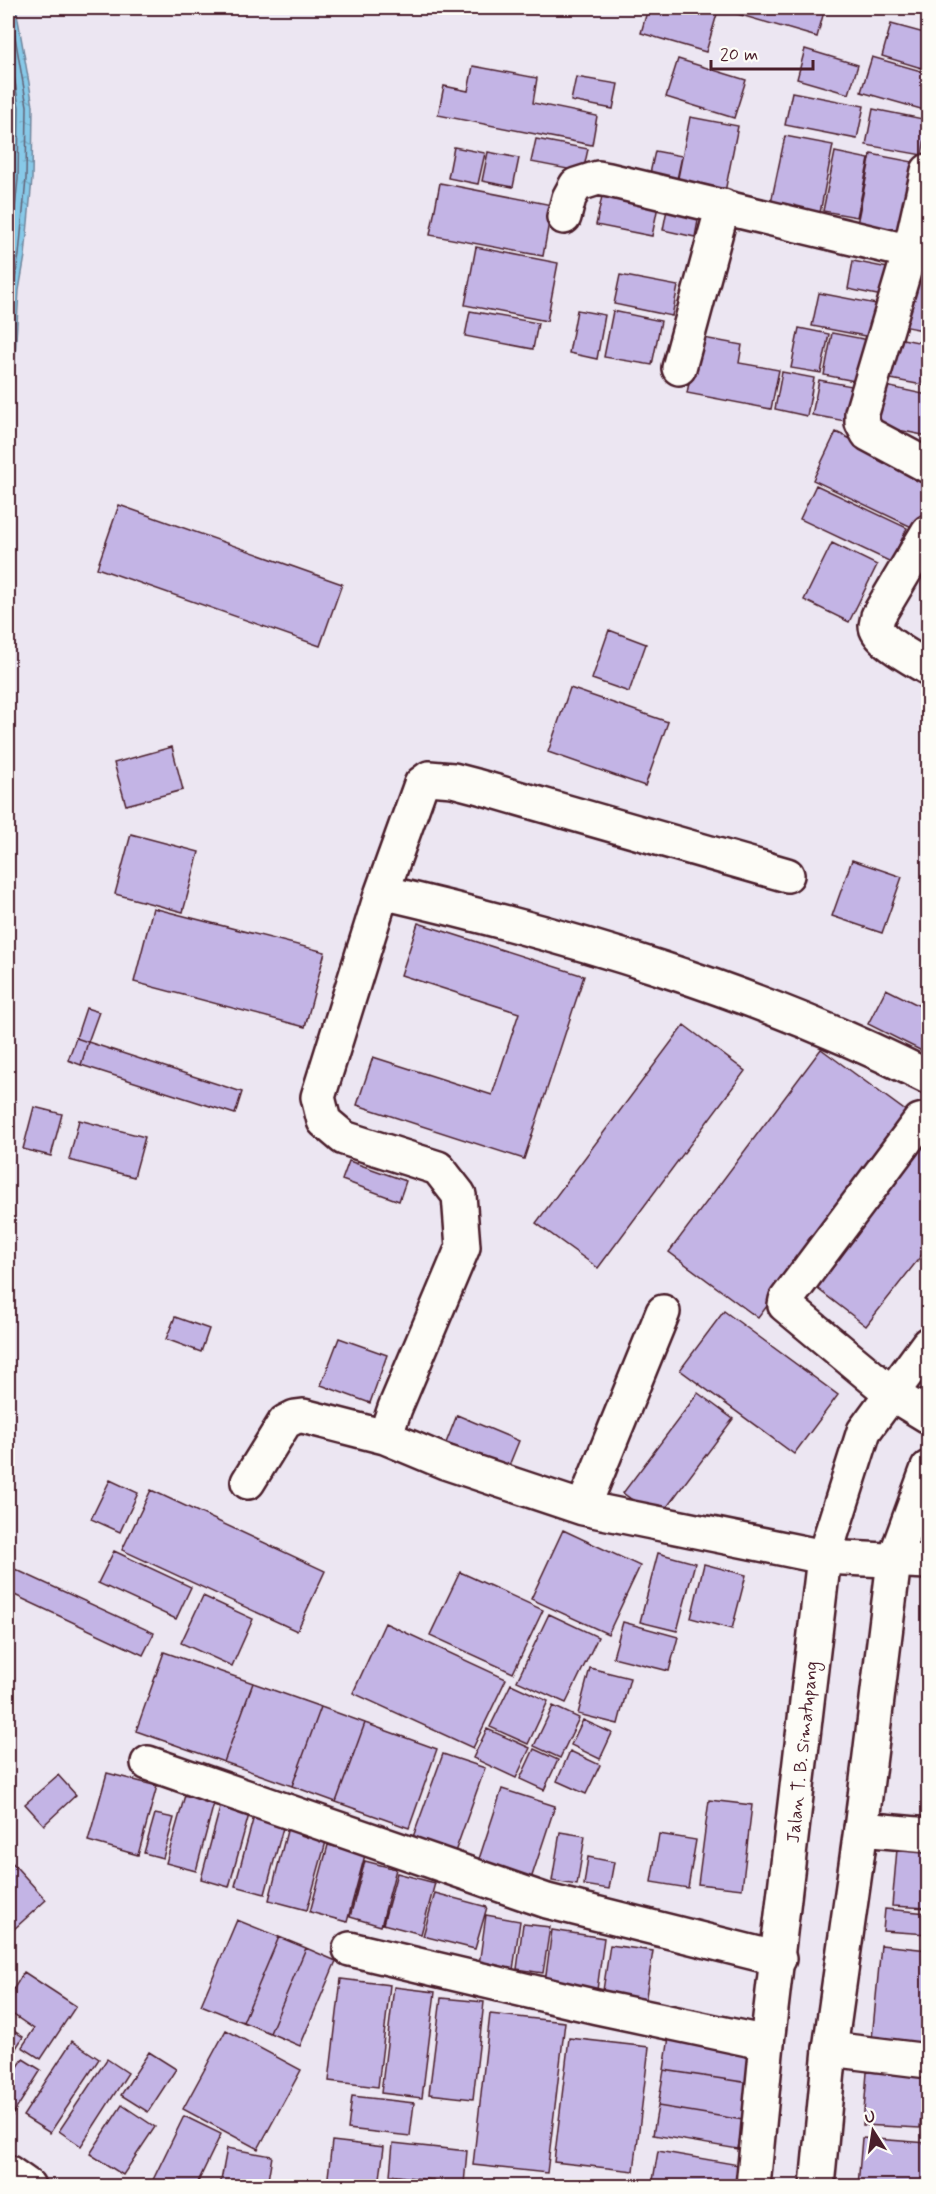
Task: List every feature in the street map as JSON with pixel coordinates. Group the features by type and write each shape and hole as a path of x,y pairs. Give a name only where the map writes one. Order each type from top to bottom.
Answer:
{"street":[{"path":"928,171 919,253 862,413 862,423 868,434 928,466"},
{"path":"564,217 569,198 576,185 598,178 919,253"},
{"path":"679,368 723,206"},
{"path":"928,532 878,616 876,626 878,633 894,646 928,668"},
{"path":"385,1437 463,1247 459,1196 438,1168 344,1138 324,1121 318,1097 382,892 423,781 429,778 453,780 787,875"},
{"path":"382,892 593,948 734,993 850,1039 928,1077"},
{"path":"928,1119 920,1121 786,1300 785,1305 892,1394 928,1416"},
{"path":"583,1508 663,1312"},
{"name":"Jalan T. B. Simatupang","path":"753,2187 767,2043 824,1557 864,1431 928,1344"},
{"path":"248,1482 285,1422 303,1416 385,1437 446,1462 583,1508 824,1557 928,1562"},
{"path":"817,2187 830,2049 861,1829 894,1561 928,1468"},
{"path":"148,1763 547,1901 778,1959"},
{"path":"861,1829 928,1835"},
{"path":"350,1949 597,2007 767,2043"},
{"path":"830,2049 928,2061"},
{"path":"8,2172 28,2187"}],"water":[{"path":"8,8 16,8 33,106 32,179 25,256 19,290 14,373 8,419"}],"building":[{"path":"648,8 695,8 717,14 706,52 641,33"},
{"path":"728,8 825,8 817,37 727,11"},
{"path":"891,24 928,34 928,70 882,56"},
{"path":"805,49 858,65 849,94 797,79"},
{"path":"872,57 928,73 928,111 861,92"},
{"path":"678,59 746,80 734,118 666,97"},
{"path":"473,66 537,78 533,103 597,116 592,145 438,115 444,86 468,91"},
{"path":"576,77 618,84 613,109 571,101"},
{"path":"792,92 864,106 857,139 785,125"},
{"path":"873,109 928,120 922,155 866,145"},
{"path":"690,117 738,126 725,192 677,183"},
{"path":"785,136 833,145 820,213 771,203"},
{"path":"536,139 588,149 583,172 531,162"},
{"path":"454,147 485,153 478,184 448,178"},
{"path":"655,151 682,156 676,184 649,178"},
{"path":"488,152 519,158 513,187 482,181"},
{"path":"835,152 869,159 857,217 823,211"},
{"path":"871,154 913,162 900,232 857,224"},
{"path":"440,183 552,205 543,256 430,235"},
{"path":"603,191 659,201 652,236 596,225"},
{"path":"668,204 700,210 695,237 663,230"},
{"path":"476,247 558,263 547,321 465,305"},
{"path":"853,261 898,270 892,298 848,289"},
{"path":"912,274 928,278 928,331 902,326"},
{"path":"620,275 678,286 672,316 614,304"},
{"path":"819,293 887,306 881,339 812,326"},
{"path":"577,310 605,315 597,359 569,353"},
{"path":"470,311 538,323 533,349 465,336"},
{"path":"613,311 661,321 652,365 604,357"},
{"path":"799,328 829,334 821,373 791,368"},
{"path":"832,333 869,340 860,382 824,375"},
{"path":"698,337 742,345 739,363 779,370 771,409 687,393"},
{"path":"893,337 928,344 928,386 885,378"},
{"path":"782,372 814,378 807,416 775,409"},
{"path":"819,380 852,386 845,421 812,415"},
{"path":"881,385 928,395 928,436 873,425"},
{"path":"836,432 928,476 928,509 918,530 813,480"},
{"path":"816,485 907,528 891,562 800,519"},
{"path":"119,505 342,584 320,646 97,568"},
{"path":"832,543 877,565 849,622 804,600"},
{"path":"609,630 646,644 629,692 592,679"},
{"path":"570,688 668,722 645,786 548,752"},
{"path":"172,747 183,790 126,805 114,763"},
{"path":"131,834 199,852 183,912 115,894"},
{"path":"852,860 902,877 882,933 832,916"},
{"path":"153,908 325,952 305,1027 134,982"},
{"path":"418,923 584,976 524,1159 357,1105 373,1057 492,1095 519,1013 401,975"},
{"path":"886,989 928,1010 928,1054 868,1024"},
{"path":"86,1008 99,1012 88,1042 76,1038"},
{"path":"684,1025 745,1071 598,1268 536,1223"},
{"path":"76,1038 88,1042 81,1065 68,1060"},
{"path":"88,1042 242,1092 235,1114 81,1065"},
{"path":"821,1049 911,1115 758,1318 669,1252"},
{"path":"34,1107 62,1114 51,1156 23,1149"},
{"path":"79,1120 145,1137 134,1177 69,1160"},
{"path":"928,1140 928,1247 866,1326 814,1286"},
{"path":"349,1161 406,1181 399,1201 342,1180"},
{"path":"724,1311 838,1395 794,1454 680,1370"},
{"path":"175,1317 209,1329 201,1352 166,1339"},
{"path":"339,1338 387,1355 370,1403 321,1385"},
{"path":"698,1393 733,1419 658,1519 623,1493"},
{"path":"457,1415 519,1441 508,1468 446,1443"},
{"path":"110,1480 138,1493 120,1532 91,1519"},
{"path":"151,1490 325,1571 297,1631 122,1550"},
{"path":"563,1530 640,1566 608,1634 531,1599"},
{"path":"114,1551 191,1587 176,1619 98,1583"},
{"path":"658,1553 695,1563 677,1631 640,1622"},
{"path":"704,1564 746,1575 732,1629 691,1618"},
{"path":"8,1566 154,1633 143,1655 8,1592"},
{"path":"460,1572 543,1610 513,1673 430,1635"},
{"path":"203,1596 253,1619 232,1666 181,1643"},
{"path":"549,1614 598,1637 566,1703 517,1681"},
{"path":"623,1622 678,1637 669,1671 613,1657"},
{"path":"385,1623 506,1679 473,1748 353,1693"},
{"path":"164,1652 253,1683 224,1762 136,1731"},
{"path":"590,1668 630,1678 618,1724 578,1714"},
{"path":"253,1683 321,1707 292,1786 224,1762"},
{"path":"511,1684 548,1701 528,1744 490,1727"},
{"path":"553,1706 579,1718 560,1758 534,1746"},
{"path":"321,1707 365,1723 336,1802 292,1786"},
{"path":"583,1720 612,1733 600,1759 571,1745"},
{"path":"365,1723 437,1749 409,1828 336,1802"},
{"path":"487,1729 530,1748 516,1778 473,1758"},
{"path":"534,1749 558,1760 544,1790 520,1779"},
{"path":"570,1751 600,1765 586,1794 557,1781"},
{"path":"443,1754 485,1768 455,1852 413,1837"},
{"path":"107,1773 157,1786 138,1855 88,1841"},
{"path":"58,1775 76,1795 44,1825 25,1804"},
{"path":"502,1789 555,1806 531,1879 478,1862"},
{"path":"185,1795 214,1803 196,1871 166,1863"},
{"path":"709,1800 752,1805 742,1889 698,1884"},
{"path":"221,1804 250,1811 229,1887 201,1879"},
{"path":"155,1814 174,1818 163,1858 144,1853"},
{"path":"254,1816 284,1824 265,1894 235,1886"},
{"path":"288,1827 327,1838 307,1910 269,1900"},
{"path":"560,1832 585,1836 577,1885 552,1881"},
{"path":"659,1834 696,1840 688,1888 651,1882"},
{"path":"328,1845 365,1855 347,1922 310,1912"},
{"path":"897,1849 928,1852 928,1908 892,1906"},
{"path":"588,1857 614,1862 609,1889 584,1885"},
{"path":"8,1858 46,1900 13,1930 8,1925"},
{"path":"365,1861 396,1869 381,1926 350,1917"},
{"path":"397,1873 435,1883 421,1934 383,1924"},
{"path":"435,1893 487,1907 475,1949 423,1936"},
{"path":"885,1909 928,1913 928,1934 883,1931"},
{"path":"486,1915 520,1921 513,1970 479,1965"},
{"path":"237,1920 279,1937 243,2022 201,2005"},
{"path":"523,1924 550,1927 543,1973 517,1969"},
{"path":"552,1930 604,1938 597,1990 545,1982"},
{"path":"279,1937 306,1948 270,2033 243,2022"},
{"path":"610,1945 653,1951 645,2003 602,1997"},
{"path":"881,1945 928,1950 928,2045 872,2039"},
{"path":"306,1948 336,1961 300,2046 270,2033"},
{"path":"24,1972 76,2006 41,2059 22,2047 34,2029 8,2011 8,1998"},
{"path":"341,1979 390,1985 378,2087 329,2081"},
{"path":"394,1987 435,1992 422,2098 381,2093"},
{"path":"441,1998 484,2002 473,2099 429,2094"},
{"path":"490,2014 565,2022 547,2173 473,2165"},
{"path":"8,2027 23,2037 8,2061"},
{"path":"226,2030 301,2070 258,2149 183,2109"},
{"path":"669,2037 754,2051 749,2083 664,2070"},
{"path":"569,2038 649,2047 634,2171 554,2162"},
{"path":"72,2041 99,2059 50,2133 23,2116"},
{"path":"149,2052 176,2069 148,2112 121,2095"},
{"path":"23,2059 41,2070 8,2122 8,2082"},
{"path":"107,2059 128,2073 81,2146 59,2131"},
{"path":"664,2070 749,2083 743,2120 658,2106"},
{"path":"867,2072 924,2075 920,2128 863,2125"},
{"path":"352,2096 414,2103 410,2136 348,2129"},
{"path":"122,2105 155,2127 123,2175 90,2154"},
{"path":"658,2106 743,2120 738,2149 653,2135"},
{"path":"184,2116 221,2134 196,2186 150,2186"},
{"path":"862,2138 928,2143 928,2186 858,2186"},
{"path":"332,2141 384,2147 379,2186 327,2186"},
{"path":"393,2143 467,2151 464,2184 390,2175"},
{"path":"227,2148 272,2156 267,2186 220,2186"},
{"path":"658,2151 739,2165 736,2186 652,2186"}]}
